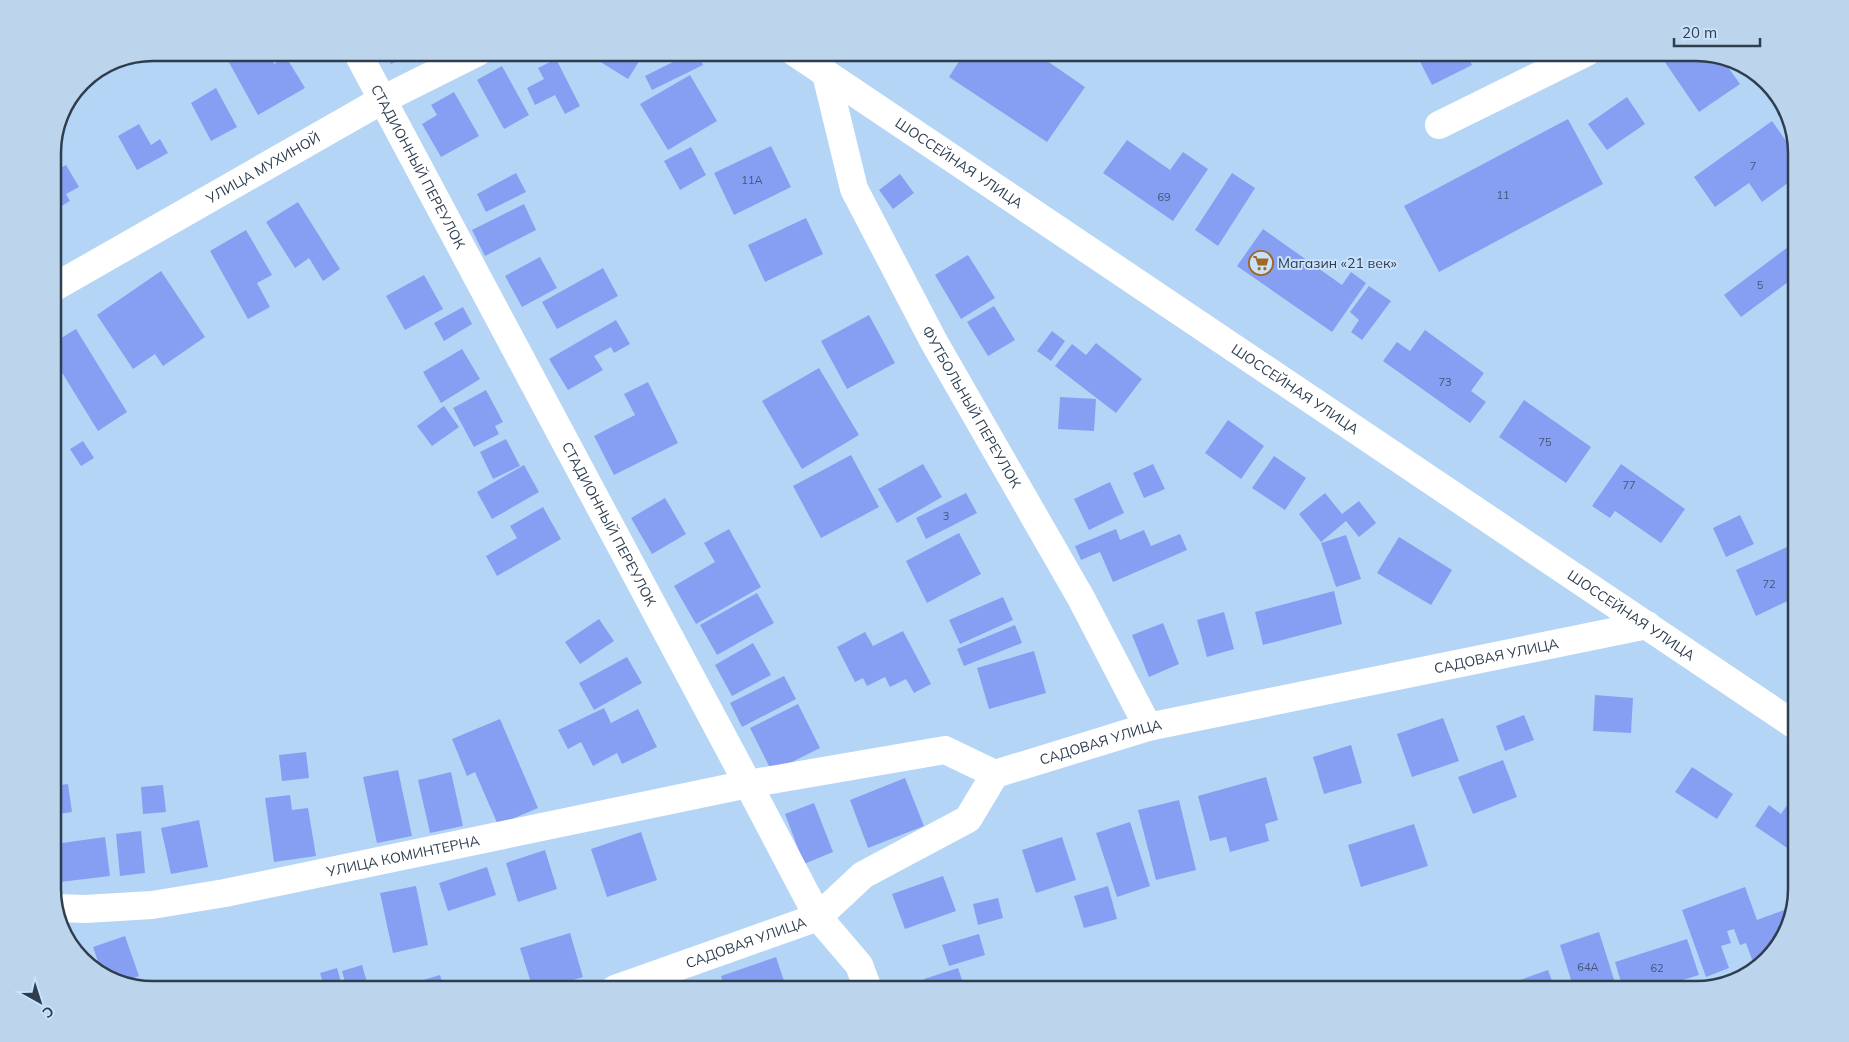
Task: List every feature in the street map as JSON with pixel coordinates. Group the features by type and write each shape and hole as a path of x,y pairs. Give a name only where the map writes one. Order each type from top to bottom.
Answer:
{"street":[{"name":"СТАДИОННЫЙ ПЕРЕУЛОК","path":"362,61 818,917 859,965 865,981"},
{"name":"УЛИЦА МУХИНОЙ","path":"61,283 382,100 460,61"},
{"name":"ШОССЕЙНАЯ УЛИЦА","path":"807,61 1646,625 1788,713"},
{"path":"1440,125 1569,61"},
{"name":"ФУТБОЛЬНЫЙ ПЕРЕУЛОК","path":"826,74 854,189 934,342 1081,598 1148,728"},
{"name":"САДОВАЯ УЛИЦА","path":"640,981 818,917 864,875 968,819 995,774 1148,728 1646,625"},
{"name":"УЛИЦА КОМИНТЕРНА","path":"63,908 85,909 152,905 225,893 748,784 946,750 995,774"}],"building":[{"path":"228,61 272,61 274,64 279,61 288,61 305,88 258,115"},
{"path":"552,61 557,61 580,106 565,114 555,95 535,105 527,88 544,79 538,68"},
{"path":"599,61 639,61 628,79"},
{"path":"675,61 701,61 703,65 652,90 645,76"},
{"path":"959,61 1047,61 1085,87 1047,142 949,77"},
{"path":"1420,61 1470,61 1472,65 1432,85"},
{"path":"1664,61 1696,61 1720,64 1728,67 1740,84 1699,112"},
{"path":"502,66 529,115 504,129 477,80"},
{"path":"690,75 717,121 668,150 640,104"},
{"path":"216,88 237,127 211,141 191,103"},
{"path":"454,92 479,136 441,157 422,124 437,115 431,105"},
{"path":"1627,97 1645,124 1607,150 1588,124"},
{"path":"1568,119 1603,184 1439,272 1404,206"},
{"path":"1772,121 1787,143 1788,183 1762,202 1749,183 1715,207 1694,177"},
{"path":"139,124 151,145 160,139 168,153 137,170 118,136"},
{"path":"1127,140 1170,170 1183,152 1208,169 1173,221 1103,173"},
{"path":"771,146 791,187 734,215 714,173"},
{"path":"691,147 706,175 680,190 664,161"},
{"path":"66,165 79,187 66,194 70,201 61,206 61,168"},
{"path":"516,173 526,192 486,212 477,194"},
{"path":"1232,173 1255,188 1218,246 1195,230"},
{"path":"900,174 914,193 893,209 879,190"},
{"path":"298,202 340,269 323,281 309,258 295,268 266,222"},
{"path":"524,204 536,230 485,256 472,230"},
{"path":"806,218 823,254 765,282 748,245"},
{"path":"1263,229 1342,285 1351,272 1366,283 1332,332 1237,266"},
{"path":"246,230 272,275 257,283 270,307 248,319 210,251"},
{"path":"1788,247 1788,282 1741,317 1724,295"},
{"path":"968,255 995,298 961,319 935,275"},
{"path":"540,257 557,288 522,307 505,276"},
{"path":"603,268 618,296 557,329 542,302"},
{"path":"161,271 205,337 163,366 155,354 133,369 97,315"},
{"path":"424,275 443,309 405,330 386,296"},
{"path":"1369,286 1391,301 1362,340 1351,332 1359,320 1350,312"},
{"path":"994,306 1015,340 988,356 967,322"},
{"path":"463,307 472,324 444,341 434,323"},
{"path":"869,315 895,363 847,389 821,341"},
{"path":"616,320 630,344 614,353 611,347 594,356 603,370 568,390 549,359"},
{"path":"76,329 127,412 98,431 61,371 61,338"},
{"path":"1425,330 1484,373 1471,391 1486,402 1470,423 1383,361 1397,342 1410,351"},
{"path":"1052,331 1065,341 1051,361 1037,351"},
{"path":"1096,343 1142,379 1116,413 1055,366 1072,344 1086,355"},
{"path":"462,349 480,379 441,403 423,372"},
{"path":"819,368 859,435 802,469 762,401"},
{"path":"648,382 678,443 614,475 594,436 635,415 624,394"},
{"path":"486,390 503,422 495,426 499,434 474,447 453,408"},
{"path":"1060,397 1096,399 1094,431 1058,429"},
{"path":"1524,400 1591,447 1566,483 1499,437"},
{"path":"444,406 459,427 432,446 417,426"},
{"path":"1228,420 1264,446 1241,479 1205,453"},
{"path":"506,439 520,466 493,479 480,452"},
{"path":"83,441 94,458 81,466 70,449"},
{"path":"851,455 879,507 821,538 793,486"},
{"path":"1274,456 1306,478 1285,510 1252,488"},
{"path":"923,464 942,497 897,523 878,489"},
{"path":"1153,464 1165,489 1144,498 1133,473"},
{"path":"1621,464 1685,509 1661,543 1615,511 1610,518 1592,506"},
{"path":"524,465 539,492 492,519 477,492"},
{"path":"1110,482 1124,513 1089,530 1074,499"},
{"path":"966,493 977,513 926,539 916,518"},
{"path":"1325,493 1342,514 1359,501 1376,523 1359,537 1346,521 1321,542 1299,514"},
{"path":"665,498 686,534 652,554 631,518"},
{"path":"543,507 561,539 497,576 486,556 517,538 510,526"},
{"path":"1740,515 1754,544 1726,557 1713,528"},
{"path":"729,529 761,587 696,624 674,586 715,562 704,543"},
{"path":"1116,529 1120,540 1144,530 1151,546 1180,534 1187,550 1113,582 1100,552 1081,560 1075,546"},
{"path":"959,533 981,574 927,603 906,561"},
{"path":"1346,535 1361,579 1336,587 1321,543"},
{"path":"1399,537 1452,570 1431,605 1377,573"},
{"path":"1788,547 1788,601 1756,616 1736,570"},
{"path":"1334,591 1342,624 1263,645 1255,612"},
{"path":"757,593 774,623 717,655 700,625"},
{"path":"1003,597 1013,620 960,644 949,620"},
{"path":"1224,612 1234,649 1207,657 1197,620"},
{"path":"599,619 614,641 580,664 565,642"},
{"path":"1163,623 1179,664 1149,677 1132,635"},
{"path":"1015,625 1022,643 964,666 957,649"},
{"path":"903,631 931,684 914,693 906,679 890,687 885,677 867,686 863,678 855,682 837,647 865,632 873,646"},
{"path":"753,643 771,675 732,696 715,665"},
{"path":"1034,651 1046,693 989,709 977,668"},
{"path":"627,657 642,683 594,710 579,683"},
{"path":"784,676 796,699 742,727 730,703"},
{"path":"1595,695 1633,698 1631,733 1593,731"},
{"path":"798,704 820,748 772,772 750,728"},
{"path":"604,708 611,723 638,709 657,747 622,764 617,753 593,766 581,742 568,749 558,730"},
{"path":"1524,715 1534,740 1505,751 1496,726"},
{"path":"1443,718 1459,761 1412,777 1397,734"},
{"path":"500,719 538,808 498,825 475,772 467,776 452,739"},
{"path":"1351,745 1362,783 1324,794 1313,757"},
{"path":"306,752 309,778 282,781 279,755"},
{"path":"1503,760 1517,797 1473,814 1458,777"},
{"path":"1692,767 1733,794 1717,819 1675,792"},
{"path":"398,770 412,836 377,843 363,777"},
{"path":"451,772 463,826 430,833 418,780"},
{"path":"1266,777 1278,820 1265,824 1269,841 1230,852 1226,837 1210,841 1198,796"},
{"path":"905,778 924,826 868,848 850,800"},
{"path":"68,784 72,812 61,814 61,785"},
{"path":"163,785 166,812 143,814 141,787"},
{"path":"290,795 292,810 308,808 316,856 274,862 265,798"},
{"path":"1179,800 1196,870 1156,880 1138,810"},
{"path":"814,803 833,852 804,864 785,814"},
{"path":"1788,804 1788,849 1755,826 1769,805 1781,814"},
{"path":"199,820 208,867 171,874 161,828"},
{"path":"1130,822 1150,886 1117,897 1096,833"},
{"path":"1414,824 1428,866 1361,887 1348,845"},
{"path":"141,831 145,873 120,876 116,834"},
{"path":"641,832 657,880 607,897 591,849"},
{"path":"105,837 110,876 61,882 61,843"},
{"path":"1062,837 1076,880 1036,893 1022,850"},
{"path":"545,850 557,889 518,902 506,863"},
{"path":"487,867 496,895 448,911 439,883"},
{"path":"943,876 956,911 905,929 892,894"},
{"path":"416,886 428,945 393,953 380,893"},
{"path":"1108,886 1117,919 1084,928 1074,896"},
{"path":"1745,887 1757,920 1786,909 1781,924 1769,945 1753,961 1746,943 1740,945 1734,929 1727,931 1731,943 1721,946 1729,968 1706,977 1682,910"},
{"path":"998,898 1003,918 978,925 973,904"},
{"path":"1599,932 1614,981 1571,981 1560,945"},
{"path":"570,933 583,977 570,981 530,981 520,948"},
{"path":"979,934 985,955 949,966 942,945"},
{"path":"125,936 139,976 129,978 98,963 93,947"},
{"path":"1687,939 1699,975 1679,981 1621,981 1615,962"},
{"path":"776,957 784,981 723,981 721,976"},
{"path":"362,965 367,981 345,981 342,971"},
{"path":"337,968 341,981 322,981 320,973"},
{"path":"958,968 962,981 925,981 924,979"},
{"path":"1548,970 1552,981 1517,981"},
{"path":"440,975 442,981 420,981"}],"place":[{"name":"Магазин «21 век»","path":"1261,263"}]}
